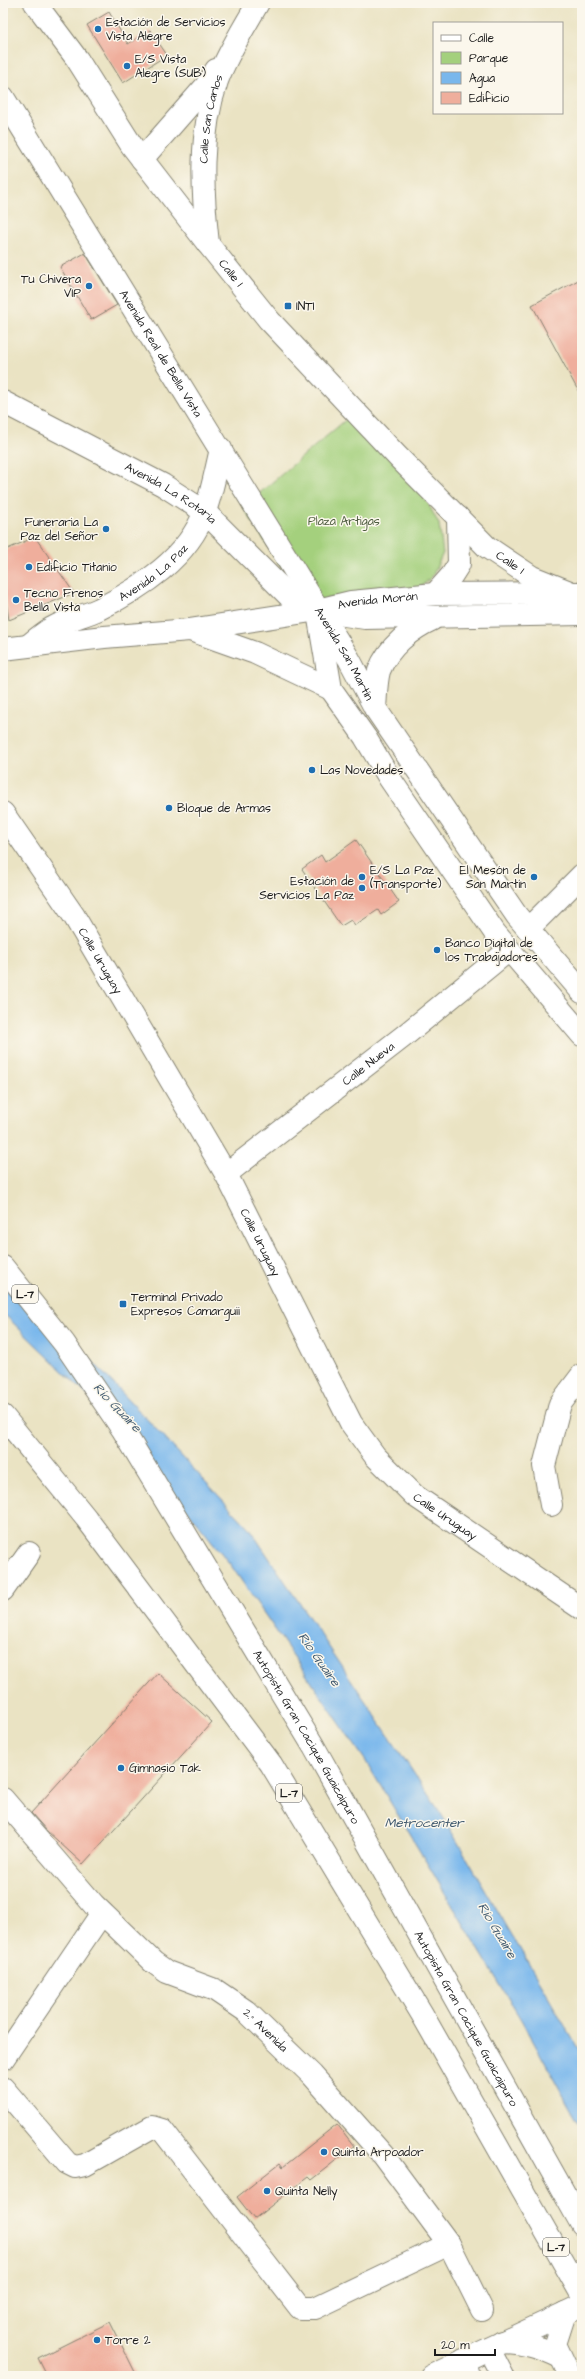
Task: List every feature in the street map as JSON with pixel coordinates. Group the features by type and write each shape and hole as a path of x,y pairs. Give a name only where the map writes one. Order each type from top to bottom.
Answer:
{"main road":[{"name":"Calle 1","path":"35,3 77,59 142,158 208,244 270,320 398,457 487,547 510,564 532,577 577,593"},
{"name":"Calle San Carlos","path":"142,158 206,86 258,3"},
{"name":"Calle San Carlos","path":"208,244 202,163 217,82 258,3"},
{"name":"Avenida Real de Bella Vista","path":"3,97 221,449 318,610"},
{"name":"Avenida La Rotaria","path":"3,402 163,485 205,512 290,597 318,610"},
{"name":"Avenida La Paz","path":"29,646 53,627 90,613 147,581 178,554 195,531 205,512 221,449"},
{"path":"435,594 459,564 458,517"},
{"name":"Avenida Morán","path":"318,610 351,602 435,594 577,593"},
{"path":"3,649 189,630 318,610"},
{"name":"Avenida Morán","path":"318,610 365,618 582,614"},
{"name":"Avenida San Martín","path":"318,610 330,690 365,737 390,779 467,894 509,950 582,1035"},
{"name":"Avenida San Martín","path":"318,610 349,659 375,708 528,929 582,992"},
{"path":"375,708 379,672 390,653 416,626 437,617"},
{"path":"189,630 255,653 330,690"},
{"name":"Calle Uruguay","path":"3,813 74,916 226,1174 351,1423 375,1456 415,1496 582,1609"},
{"path":"528,929 582,875"},
{"name":"Calle Nueva","path":"226,1174 386,1050 509,950"},
{"name":"Autopista Gran Cacique Guaicaipuro","path":"3,1267 47,1321 123,1430 314,1747 582,2225"},
{"path":"550,1505 544,1466 560,1404 582,1375"},
{"name":"L-7","path":"3,1416 86,1518 271,1764 426,2021 582,2295"},
{"path":"3,1590 29,1553"},
{"name":"2.° Avenida","path":"3,1799 102,1913 153,1962 167,1972 215,1990 246,2011 312,2075 383,2154 449,2244 482,2310"},
{"path":"3,2059 102,1913"},
{"path":"3,2088 67,2163 75,2167 85,2165 152,2127 162,2130 300,2308 315,2308 449,2244"},
{"path":"431,2376 466,2368 496,2345 573,2309"},
{"path":"570,2376 555,2344 573,2309"},
{"path":"496,2345 526,2343 543,2348 560,2357"},
{"path":"496,2345 503,2376"}],"green space":[{"name":"Plaza Artigas","path":"355,412 424,496 439,524 443,553 432,577 417,590 303,601 243,507"}],"water":[{"name":"Metrocenter","path":"3,1266 249,1528 440,1812 582,2055 582,2129 523,2023 365,1760 230,1564 123,1430 3,1313"}],"building":[{"path":"109,12 128,44 150,30 167,55 123,83 87,25"},
{"name":"Tu Chivera VIP","path":"85,253 117,305 91,320 60,267"},
{"path":"582,278 582,398 532,305"},
{"name":"Edificio Titanio","path":"35,537 74,593 9,620 3,583 3,551"},
{"path":"356,840 399,902 381,915 378,910 355,925 351,920 341,926 302,869 321,855 325,862"},
{"name":"Gimnasio Tak","path":"158,1673 212,1722 83,1864 47,1831 31,1813"},
{"path":"337,2124 354,2146 311,2180 308,2177 254,2219 237,2197 280,2163 283,2167"},
{"name":"Torre 2","path":"110,2322 137,2376 47,2376 38,2358"}],"place":[{"name":"Estación de Servicios Vista Alegre","path":"98,29"},
{"name":"E/S Vista Alegre (SUB)","path":"127,66"},
{"name":"Tu Chivera VIP","path":"89,286"},
{"name":"INTI","path":"288,306"},
{"name":"Funeraria La Paz del Señor","path":"106,529"},
{"name":"Edificio Titanio","path":"29,567"},
{"name":"Tecno Frenos Bella Vista","path":"16,600"},
{"name":"Las Novedades","path":"312,770"},
{"name":"Bloque de Armas","path":"169,808"},
{"name":"E/S La Paz (Transporte)","path":"362,877"},
{"name":"El Mesón de San Martín","path":"534,877"},
{"name":"Estación de Servicios La Paz","path":"362,888"},
{"name":"Banco Digital de los Trabajadores","path":"437,950"},
{"name":"Terminal Privado Expresos Camarguii","path":"123,1304"},
{"name":"Gimnasio Tak","path":"121,1768"},
{"name":"Quinta Arpoador","path":"324,2152"},
{"name":"Quinta Nelly","path":"267,2191"},
{"name":"Torre 2","path":"97,2340"}],"water label":[{"name":"Río Guaire","path":"118,1407"},
{"name":"Río Guaire","path":"320,1659"},
{"name":"Río Guaire","path":"498,1930"}]}
